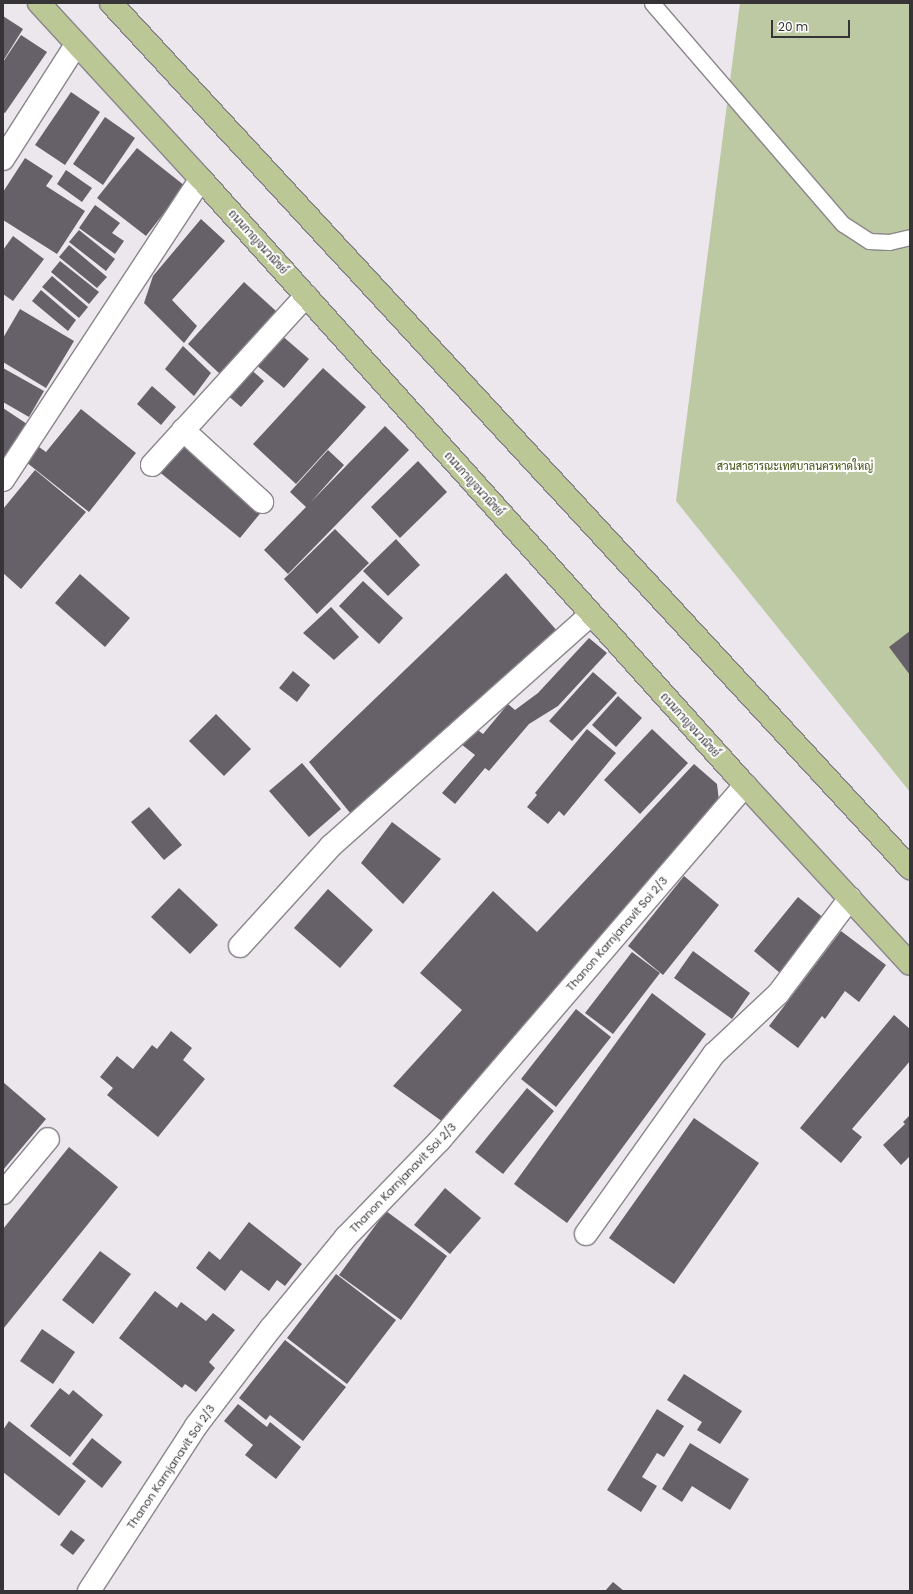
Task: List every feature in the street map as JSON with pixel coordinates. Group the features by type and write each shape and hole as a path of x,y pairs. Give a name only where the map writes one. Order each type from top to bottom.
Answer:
{"main road":[{"name":"ถนนกาญจนวณิชย์","path":"38,3 201,179 745,785 910,964"},
{"path":"111,3 910,868"}],"street":[{"path":"3,158 76,45"},
{"path":"3,480 201,179"},
{"path":"152,465 306,296"},
{"path":"183,430 262,502"},
{"path":"240,946 332,846 591,614"},
{"name":"Thanon Karnjanavit Soi 2/3","path":"89,1591 196,1426 271,1328 346,1237 440,1140 745,785"},
{"path":"586,1234 714,1054 778,994 850,898"},
{"path":"3,1193 48,1139"}],"lane":[{"path":"652,3 843,224 869,241 889,242 910,237"}],"green space":[{"name":"สวนสาธารณะเทศบาลนครหาดใหญ่","path":"740,3 910,3 910,792 676,501"}],"building":[{"path":"3,16 23,29 3,61"},
{"path":"21,35 47,52 5,113 3,112 3,62"},
{"path":"71,92 100,112 65,165 35,145"},
{"path":"105,117 135,138 103,185 73,164"},
{"path":"137,148 185,186 146,236 97,198"},
{"path":"25,158 53,176 46,186 85,211 57,254 3,220 3,192"},
{"path":"66,170 92,188 82,202 57,184"},
{"path":"95,205 120,223 112,233 124,241 115,254 79,228"},
{"path":"201,219 225,241 172,300 197,326 184,343 144,303 153,276"},
{"path":"79,230 115,259 106,271 69,242"},
{"path":"13,236 44,259 13,301 3,294 3,250"},
{"path":"69,245 107,277 97,288 59,257"},
{"path":"60,261 99,292 89,304 51,272"},
{"path":"52,276 88,307 79,318 42,287"},
{"path":"244,282 276,311 220,374 188,344"},
{"path":"41,290 76,320 68,331 32,301"},
{"path":"20,309 74,341 46,388 3,362 3,338"},
{"path":"280,334 309,359 284,388 255,364"},
{"path":"183,346 211,373 194,396 165,369"},
{"path":"248,367 264,381 241,407 225,393"},
{"path":"3,368 44,391 29,417 3,402"},
{"path":"323,368 366,407 296,484 253,444"},
{"path":"152,386 176,407 161,425 137,404"},
{"path":"3,408 30,426 9,459 3,455"},
{"path":"81,409 136,453 89,512 26,462 39,447 46,452"},
{"path":"385,426 409,450 288,574 264,550 306,507 290,492 328,450 344,465 310,503"},
{"path":"181,441 263,510 240,538 157,470"},
{"path":"418,461 447,492 400,538 371,507"},
{"path":"35,470 86,512 21,589 3,573 3,509"},
{"path":"335,529 369,563 317,614 284,579"},
{"path":"396,539 420,565 388,596 363,571"},
{"path":"506,573 559,633 355,819 309,762"},
{"path":"80,574 130,618 105,647 55,603"},
{"path":"363,581 403,618 379,644 339,606"},
{"path":"331,607 359,637 334,660 303,633"},
{"path":"910,631 910,675 889,647"},
{"path":"589,638 607,653 558,706 529,724 489,771 485,768 455,804 442,793 475,755 461,744 475,728 483,734 508,704 515,710 538,693"},
{"path":"293,671 310,685 297,702 279,688"},
{"path":"593,672 617,693 572,741 549,721"},
{"path":"618,696 642,718 616,747 592,725"},
{"path":"216,714 251,749 224,776 189,741"},
{"path":"587,729 616,753 564,816 559,811 548,824 527,807 537,795 535,793"},
{"path":"652,729 688,763 640,814 604,780"},
{"path":"302,763 341,809 309,837 269,791"},
{"path":"694,764 717,784 719,801 443,1122 393,1086 462,1010 420,973 493,891 537,932"},
{"path":"149,807 182,845 164,860 131,822"},
{"path":"392,822 441,859 403,904 361,863"},
{"path":"684,876 719,905 663,975 628,946"},
{"path":"179,888 218,925 190,954 151,917"},
{"path":"328,889 373,930 340,968 294,928"},
{"path":"798,897 825,919 780,973 754,951"},
{"path":"841,931 886,965 859,1002 845,991 825,1019 822,1016 798,1048 769,1026"},
{"path":"693,951 750,993 732,1019 674,978"},
{"path":"632,952 660,973 613,1034 585,1013"},
{"path":"652,993 706,1034 567,1223 514,1184"},
{"path":"576,1009 611,1037 556,1107 521,1079"},
{"path":"894,1015 910,1029 910,1061 852,1129 862,1137 841,1163 800,1128"},
{"path":"171,1031 192,1048 183,1060 205,1079 158,1137 107,1095 113,1088 100,1077 117,1056 133,1069 152,1045 157,1049"},
{"path":"3,1082 46,1119 3,1170"},
{"path":"527,1088 554,1111 503,1174 475,1152"},
{"path":"910,1115 910,1156 901,1165 883,1145 905,1124 903,1122"},
{"path":"694,1118 759,1163 674,1284 609,1238"},
{"path":"69,1147 118,1187 3,1329 3,1229"},
{"path":"445,1188 481,1218 450,1254 414,1225"},
{"path":"386,1211 447,1256 401,1320 339,1275"},
{"path":"249,1222 302,1264 285,1286 277,1280 269,1291 241,1270 225,1291 196,1268 209,1251 220,1260"},
{"path":"100,1251 131,1274 93,1324 62,1300"},
{"path":"336,1274 396,1320 347,1384 287,1338"},
{"path":"155,1291 177,1308 181,1302 206,1321 213,1313 235,1330 209,1362 215,1368 196,1392 185,1384 182,1388 119,1338"},
{"path":"42,1329 75,1352 53,1384 20,1361"},
{"path":"285,1340 346,1387 303,1441 270,1415 266,1420 239,1398"},
{"path":"684,1374 742,1411 720,1444 697,1430 702,1422 667,1400"},
{"path":"60,1388 69,1395 73,1390 103,1415 70,1457 30,1426"},
{"path":"238,1404 267,1427 270,1422 301,1447 276,1479 245,1455 253,1445 224,1421"},
{"path":"657,1409 684,1426 664,1457 657,1453 642,1477 657,1486 641,1512 607,1490"},
{"path":"9,1421 86,1481 59,1516 3,1472 3,1430"},
{"path":"92,1438 122,1462 102,1488 72,1464"},
{"path":"690,1443 749,1479 730,1510 692,1486 682,1502 662,1489"},
{"path":"71,1530 85,1540 73,1555 60,1545"},
{"path":"613,1582 624,1591 605,1591"}]}
